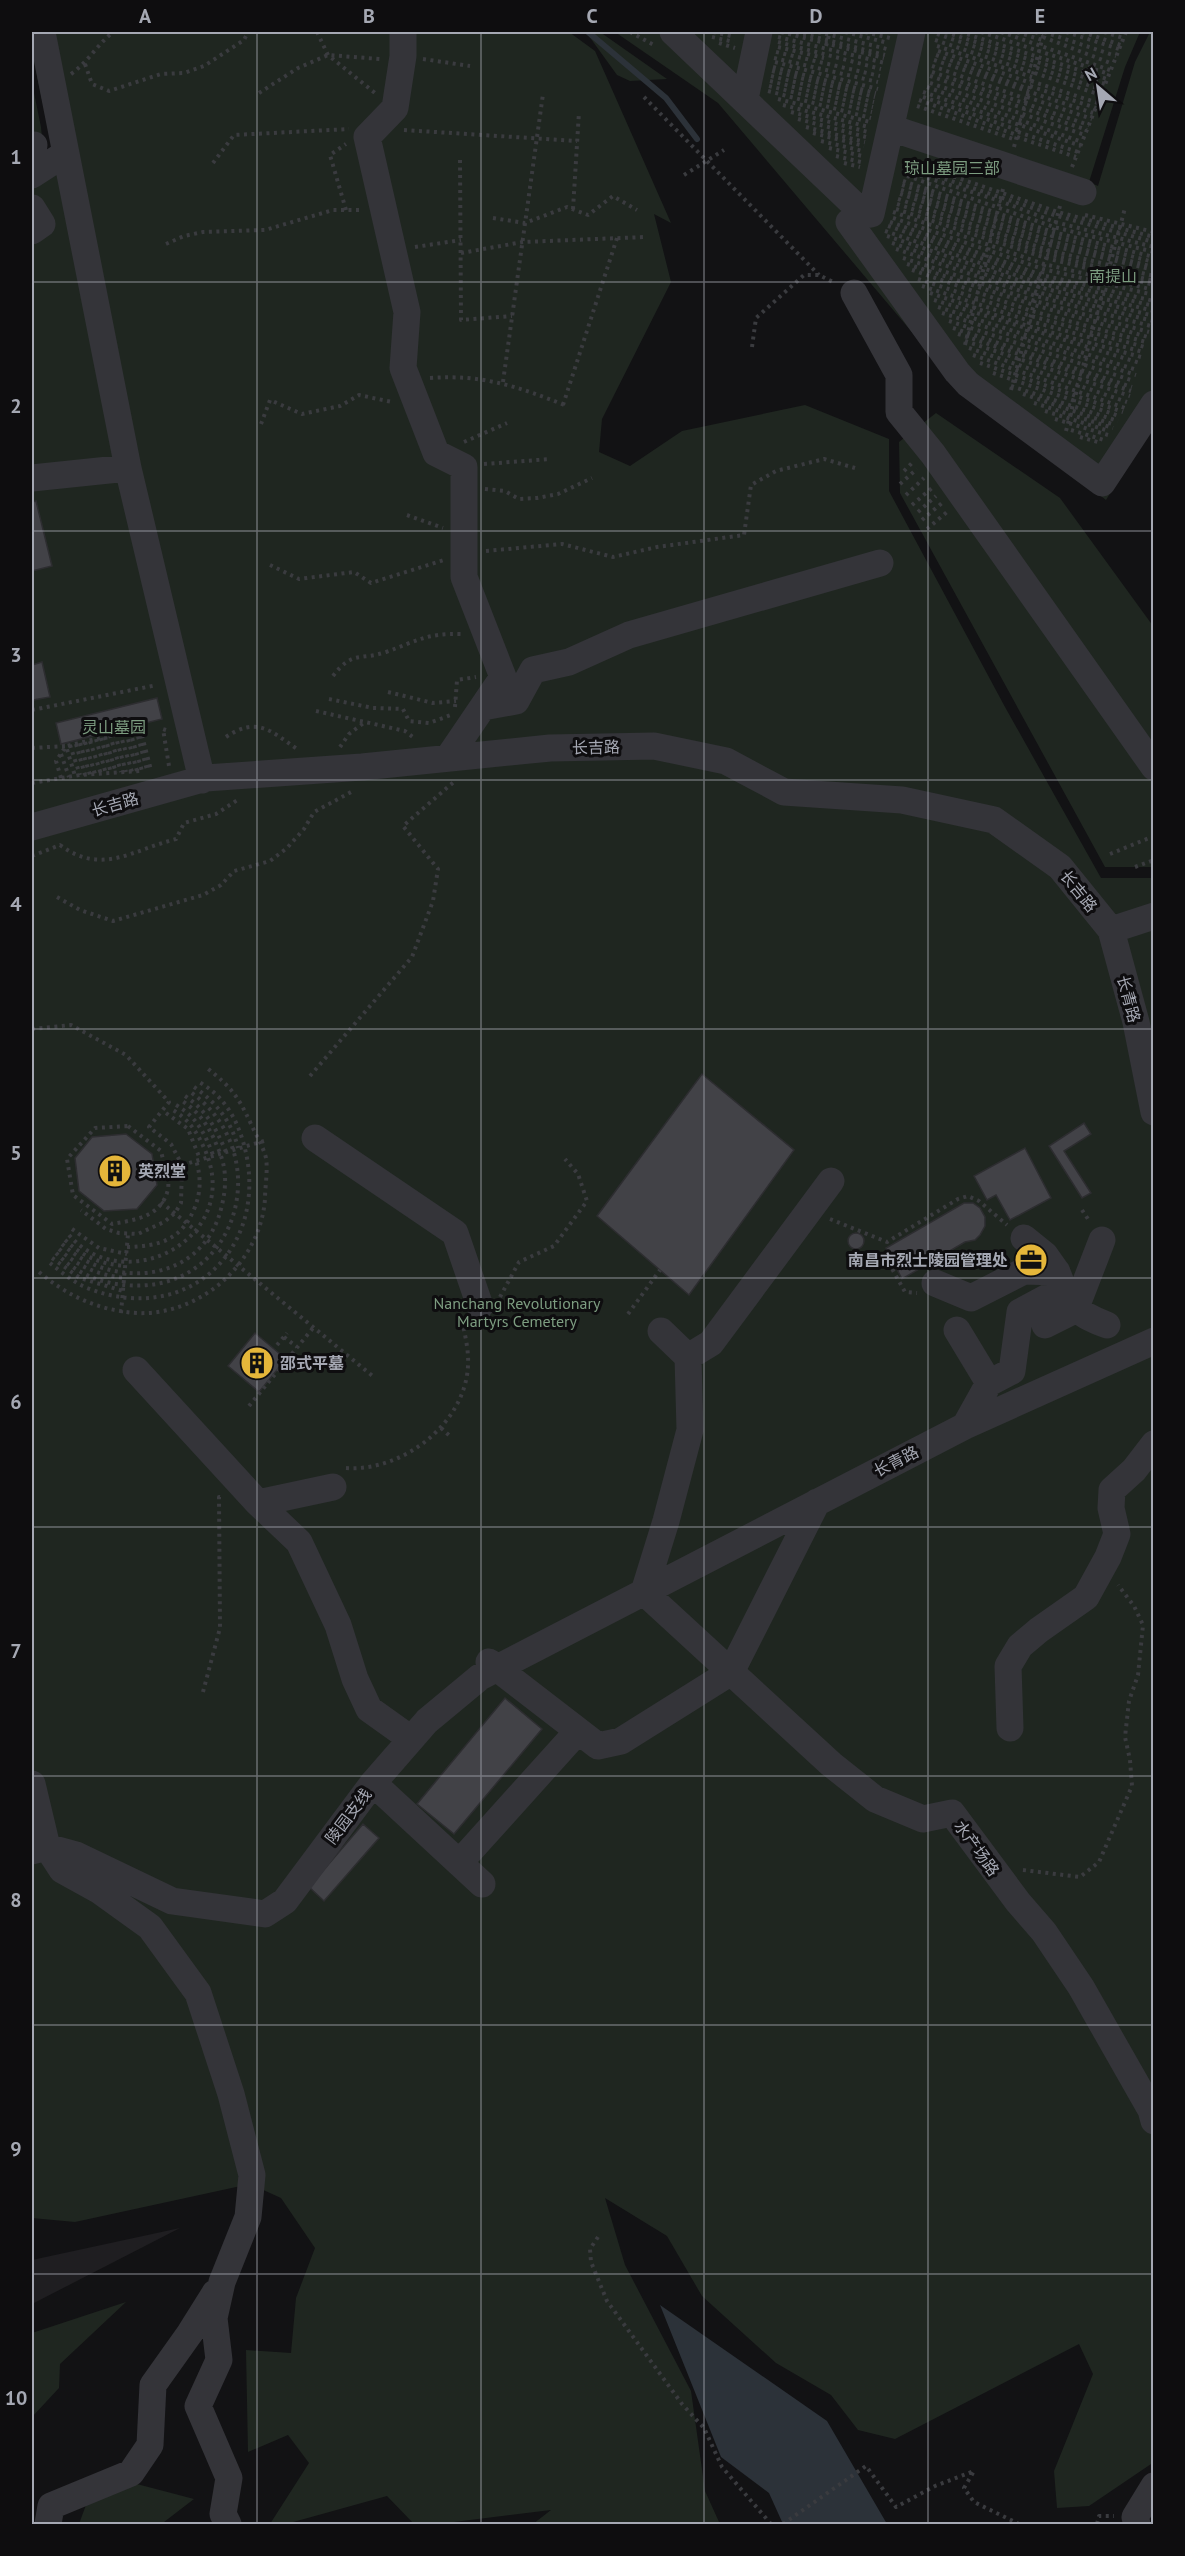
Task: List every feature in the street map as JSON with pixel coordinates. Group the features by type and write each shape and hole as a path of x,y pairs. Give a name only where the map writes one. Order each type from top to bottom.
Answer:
{"street":[{"path":"42,32 128,468 202,780"},
{"path":"685,36 755,73 806,138 895,269 968,384 1008,395 1061,452 1102,483 1130,426 1135,396"},
{"path":"403,44 395,108 367,137 408,312 403,368 436,453 463,471 464,578 503,677 474,701 448,758"},
{"path":"895,269 871,214 904,104 1009,167 1074,189"},
{"path":"32,175 66,153"},
{"path":"32,208 42,224 32,231"},
{"path":"854,293 899,375 899,412 933,454 1154,767"},
{"path":"32,478 128,468"},
{"path":"474,701 516,701 533,670 569,662 629,635 880,563"},
{"name":"长吉路","path":"32,827 202,780 550,748 654,746 726,761 784,792 902,800 994,820 1060,867 1111,930"},
{"path":"1111,930 1154,916"},
{"name":"长青路","path":"1111,930 1136,1022 1154,1112"},
{"path":"315,1138 455,1233 480,1308"},
{"path":"688,1357 711,1343 831,1180"},
{"path":"1024,1238 1045,1255 1084,1317 1107,1325"},
{"path":"1045,1325 1065,1290 1102,1240"},
{"path":"935,1283 971,1298 1024,1271 1065,1290"},
{"path":"965,1425 989,1383 1012,1371 1020,1312 1065,1290"},
{"path":"644,1592 690,1430 688,1357 661,1330"},
{"path":"957,1330 989,1383"},
{"name":"长青路","path":"644,1592 965,1425 1154,1341"},
{"path":"136,1370 258,1503 299,1542 338,1625 356,1679 369,1709 411,1739"},
{"path":"1010,1728 1008,1666 1026,1641 1086,1597 1104,1565 1117,1534 1111,1508 1112,1490 1134,1470 1154,1444"},
{"path":"258,1503 337,1477"},
{"path":"493,1666 534,1704 598,1746 621,1741 731,1672 817,1502"},
{"name":"陵园支线","path":"39,1849 76,1855 172,1901 265,1914 285,1900 373,1783 427,1721 493,1666 644,1592"},
{"name":"水产场路","path":"644,1592 831,1764 875,1799 923,1819 952,1813 997,1875 1044,1932 1081,1986 1151,2110 1154,2121"},
{"path":"459,1862 494,1825 542,1756 578,1731"},
{"path":"373,1783 427,1826 459,1862 483,1884"},
{"path":"32,1784 39,1849 62,1870 100,1891 150,1927 198,1993 231,2094 252,2175 248,2217 222,2282 214,2318 219,2360 198,2406 229,2478 223,2514 228,2524"},
{"path":"48,2524 51,2506 131,2473 150,2445 153,2385 222,2282"},
{"path":"1137,2524 1135,2517 1154,2486"}],"path":[{"path":"50,69 70,74 86,64 103,40 113,32"},
{"path":"86,64 92,84 109,91 161,74 184,73 204,66 244,40 248,32"},
{"path":"317,32 328,55 395,108"},
{"path":"796,32 826,47 904,104"},
{"path":"818,32 829,33 1001,199 1051,241 1154,311"},
{"path":"845,32 904,104 999,207 1154,306"},
{"path":"945,32 1092,119"},
{"path":"960,32 1108,77"},
{"path":"981,32 1042,39"},
{"path":"1001,32 1042,39 1113,64"},
{"path":"1017,32 1116,56"},
{"path":"1035,32 1042,39 1108,77"},
{"path":"1066,32 1120,47"},
{"path":"1082,32 1120,47"},
{"path":"1104,32 1123,39"},
{"path":"1008,395 1021,355 1057,216 1074,189 1076,157 1125,32"},
{"path":"806,138 829,33"},
{"path":"685,36 755,73 811,115 904,104"},
{"path":"685,36 755,73 811,115 904,104 1030,84 1108,77"},
{"path":"1042,39 963,352 1085,357 1137,372"},
{"path":"259,93 298,68 328,55 374,60 403,44 470,66"},
{"path":"755,73 826,47"},
{"path":"755,73 826,47"},
{"path":"826,47 904,104"},
{"path":"1096,108 1030,84 937,51 1030,84 1096,108"},
{"path":"934,60 1030,84 1087,130"},
{"path":"823,62 904,104"},
{"path":"932,66 1101,95"},
{"path":"755,73 904,104 1023,111"},
{"path":"755,73 904,104 1018,133 1078,152"},
{"path":"755,73 904,104 1018,133 1082,144"},
{"path":"755,73 904,104 1021,119 1082,144"},
{"path":"755,73 811,115"},
{"path":"755,73 806,138 806,142 904,104"},
{"path":"755,73 806,138"},
{"path":"1087,130 1023,111 931,74 1103,90"},
{"path":"503,382 543,94"},
{"path":"644,97 819,275 854,293"},
{"path":"806,138 904,104"},
{"path":"806,138 904,104"},
{"path":"573,209 579,112"},
{"path":"1018,133 1076,157"},
{"path":"346,210 330,155 341,146 367,137"},
{"path":"684,175 724,150"},
{"path":"460,160 461,320 512,316"},
{"path":"493,218 525,223 567,207 588,215 614,196 637,210"},
{"path":"898,197 990,241 1051,241"},
{"path":"898,197 995,222 1051,241 1107,277 1154,301"},
{"path":"898,197 995,222 1051,241 1107,277 1152,321"},
{"path":"898,197 995,222 1051,241 1107,277 1154,295"},
{"path":"898,197 1044,267"},
{"path":"1001,199 1057,216 1107,277 1152,321"},
{"path":"1061,452 1125,208"},
{"path":"166,244 184,236 203,232 265,230 333,210 384,209"},
{"path":"461,253 523,242 645,237"},
{"path":"408,380 457,376 503,382 565,406 617,238"},
{"path":"393,250 461,240"},
{"path":"1107,277 1154,242"},
{"path":"1107,277 1154,247"},
{"path":"895,269 983,270 1038,290 1107,277 1154,252"},
{"path":"895,269 983,270 1038,290 1107,277 1154,259"},
{"path":"895,269 983,270 1044,267 1154,283"},
{"path":"895,269 983,270 1038,290 1154,269"},
{"path":"895,269 983,270 1038,290 1107,277 1154,276"},
{"path":"895,269 976,298 1030,321 1090,338 1145,344"},
{"path":"895,269 976,298 1030,321 1090,338 1140,363"},
{"path":"895,269 976,298"},
{"path":"895,269 973,310 1030,321 1090,338 1145,344"},
{"path":"895,269 973,310"},
{"path":"895,269 968,332 1021,355 1078,385 1135,396"},
{"path":"895,269 968,332 1021,355 1081,372 1134,381"},
{"path":"895,269 968,332 1021,355 1081,372 1135,396"},
{"path":"895,269 968,332"},
{"path":"895,269 968,332"},
{"path":"895,269 968,332"},
{"path":"752,347 756,318 804,275 819,275"},
{"path":"1107,277 1154,290"},
{"path":"1107,277 1145,344"},
{"path":"1130,426 1075,395 959,367 961,358 1021,355 1075,395 1130,426"},
{"path":"1081,372 1135,396"},
{"path":"991,379 1008,395 1070,415 1130,426"},
{"path":"261,424 270,400 302,414 340,406 359,394 419,409"},
{"path":"1008,395 1070,415 1130,426"},
{"path":"1038,414 1070,415 1130,426"},
{"path":"436,453 507,423"},
{"path":"463,471 551,459"},
{"path":"406,515 464,544 562,544 613,557 657,547 744,535 751,485 776,471 824,459 855,468"},
{"path":"463,471 479,488 505,491 519,499 558,494 592,478"},
{"path":"270,565 300,579 354,572 371,583 413,572 464,544"},
{"path":"333,676 343,663 354,657 384,653 414,639 442,633 487,636"},
{"path":"453,722 457,680 469,676 503,677"},
{"path":"32,710 178,681"},
{"path":"388,692 433,703 474,701"},
{"path":"329,699 373,708 403,709 409,721 429,723 454,714"},
{"path":"316,711 405,731 420,742"},
{"path":"333,753 349,734 365,722"},
{"path":"226,737 240,727 264,727 296,749 305,751"},
{"path":"32,748 78,744 140,728 142,771"},
{"path":"32,783 88,775 170,769 164,729 193,742"},
{"path":"113,735 142,771"},
{"path":"113,735 142,771"},
{"path":"113,735 116,773"},
{"path":"113,735 116,773"},
{"path":"113,735 116,773"},
{"path":"61,778 56,761 61,754 78,744"},
{"path":"78,744 88,775"},
{"path":"78,744 88,775"},
{"path":"78,744 88,775"},
{"path":"61,754 69,777"},
{"path":"310,1076 412,957 433,901 438,869 403,826 461,776 476,755"},
{"path":"57,897 80,910 113,921 203,895 221,885 234,871 270,861 287,848 304,829 314,812 355,790"},
{"path":"32,856 60,845 74,855 105,861 176,839 184,823 216,814 241,798"},
{"path":"1110,854 1154,836"},
{"path":"1134,867 1154,860"},
{"path":"32,1029 71,1025 126,1055 169,1102 149,1127 171,1144 182,1165 181,1203 175,1213 152,1229 138,1234 128,1234 106,1229 81,1210"},
{"path":"39,1272 59,1289 121,1313 151,1312 177,1307 197,1299 220,1285 238,1266 257,1233 264,1206 266,1158 262,1141 232,1089 207,1068"},
{"path":"123,1291 80,1278 51,1261 86,1287 123,1298 161,1297 181,1291 208,1276 226,1256 241,1231 249,1202 250,1177 244,1146 235,1118 219,1097 200,1082"},
{"path":"194,1087 217,1105 230,1126 238,1148"},
{"path":"189,1091 214,1112 229,1139 239,1175 239,1190 230,1224 216,1248 196,1269 184,1276 154,1286 124,1285 93,1278 65,1262 59,1249 124,1276 144,1274 173,1267 188,1259 206,1239 219,1216 224,1198 226,1176 221,1153 203,1119 183,1098 197,1104 207,1115 226,1152"},
{"path":"69,1235 85,1248 100,1255 126,1260 161,1257 184,1244 196,1231 212,1196 211,1156 200,1125 185,1110 176,1105"},
{"path":"171,1109 186,1119 194,1128 211,1156"},
{"path":"127,1247 152,1246 180,1232 187,1224 200,1187 198,1160 188,1129 166,1113"},
{"path":"128,1126 161,1151 168,1188 161,1202 147,1218 111,1224 73,1195 67,1159 95,1128 128,1126"},
{"path":"182,1165 262,1141"},
{"path":"337,1477 397,1459 419,1448 441,1428 450,1416 463,1388 480,1308 519,1262 554,1246 587,1202 578,1174 565,1159"},
{"path":"809,1209 887,1242 958,1199 968,1196 979,1201 1000,1217 1011,1230 1024,1238"},
{"path":"161,1202 375,1378"},
{"path":"72,1229 99,1248 127,1254"},
{"path":"121,1313 128,1234"},
{"path":"66,1240 88,1257 109,1265 125,1266"},
{"path":"885,1256 905,1292 918,1293 935,1283"},
{"path":"628,1314 660,1270"},
{"path":"249,1406 314,1328"},
{"path":"277,1345 285,1335 297,1347"},
{"path":"441,1428 452,1438"},
{"path":"203,1692 220,1628 219,1497 228,1501"},
{"path":"997,1875 1014,1870 1025,1870 1080,1877 1099,1862 1132,1786 1125,1737 1129,1701 1138,1675 1143,1625 1134,1606 1104,1565"},
{"path":"598,2237 590,2249 591,2262 607,2301 682,2404 704,2427 722,2467 771,2524"},
{"path":"783,2524 866,2466 896,2507 935,2486 974,2471 964,2488 974,2502 1019,2524"}],"shaded area":[{"path":"180,2228 32,2304 32,2260"},
{"path":"660,2305 827,2421 887,2524 783,2524 769,2493 721,2457"}],"green space":[{"path":"32,32 569,32 595,51 671,223 654,214 671,282 602,419 599,452 630,466 682,431 805,405 889,439 889,491 1005,707 1101,878 1153,878 1154,2462 1089,2506 1057,2508 1054,2471 1093,2374 1079,2344 895,2439 858,2430 831,2395 776,2363 702,2296 667,2236 605,2198 625,2265 691,2391 705,2491 719,2522 723,2524 533,2524 551,2510 438,2524 414,2524 387,2496 286,2524 270,2524 309,2463 288,2435 248,2452 246,2350 291,2353 296,2298 315,2248 281,2198 250,2184 75,2222 32,2218 32,169 52,147 32,52"},
{"path":"586,32 600,32 667,79 630,81 617,75"},
{"name":"琼山墓园三部","path":"615,32 1140,32 1125,67 1089,182 1098,186 1135,62 1150,32 1153,32 1153,423 1106,500 955,383 718,103"},
{"path":"32,83 43,149 32,160"},
{"path":"936,413 1060,498 1153,626 1153,867 1105,867 900,493 899,442"},
{"path":"126,2302 60,2364 59,2388 32,2417 32,2333"},
{"path":"133,2483 194,2499 164,2522 182,2524 79,2524 86,2505"}],"building":[{"path":"36,501 52,566 32,571 32,502"},
{"path":"42,662 50,697 33,700 32,665"},
{"path":"157,698 162,719 61,744 56,723"},
{"path":"702,1074 794,1150 689,1295 597,1216"},
{"path":"1084,1123 1091,1134 1064,1151 1091,1193 1082,1198 1049,1146"},
{"name":"英烈堂","path":"126,1134 152,1154 157,1185 137,1209 104,1211 79,1191 75,1158 92,1137"},
{"path":"1025,1148 1051,1198 1010,1220 996,1195 987,1200 974,1176"},
{"path":"964,1203 973,1203 980,1208 985,1217 985,1226 980,1235 975,1240 965,1242 902,1279 886,1248"},
{"path":"856,1233 862,1235 864,1241 862,1247 856,1249 850,1247 848,1241 850,1235"},
{"name":"邵式平墓","path":"255,1333 286,1359 259,1392 228,1366"},
{"path":"505,1698 542,1729 454,1834 417,1804"},
{"path":"363,1824 379,1838 324,1901 309,1887"}],"waterway":[{"path":"588,32 666,98 697,139"}],"place":[{"name":"英烈堂","path":"115,1171"},
{"name":"南昌市烈士陵园管理处","path":"1031,1260"},
{"name":"邵式平墓","path":"257,1363"}],"park label":[{"name":"南提山","path":"1113,276"},
{"name":"灵山墓园","path":"114,727"},
{"name":"Nanchang Revolutionary Martyrs Cemetery","path":"517,1312"}]}
